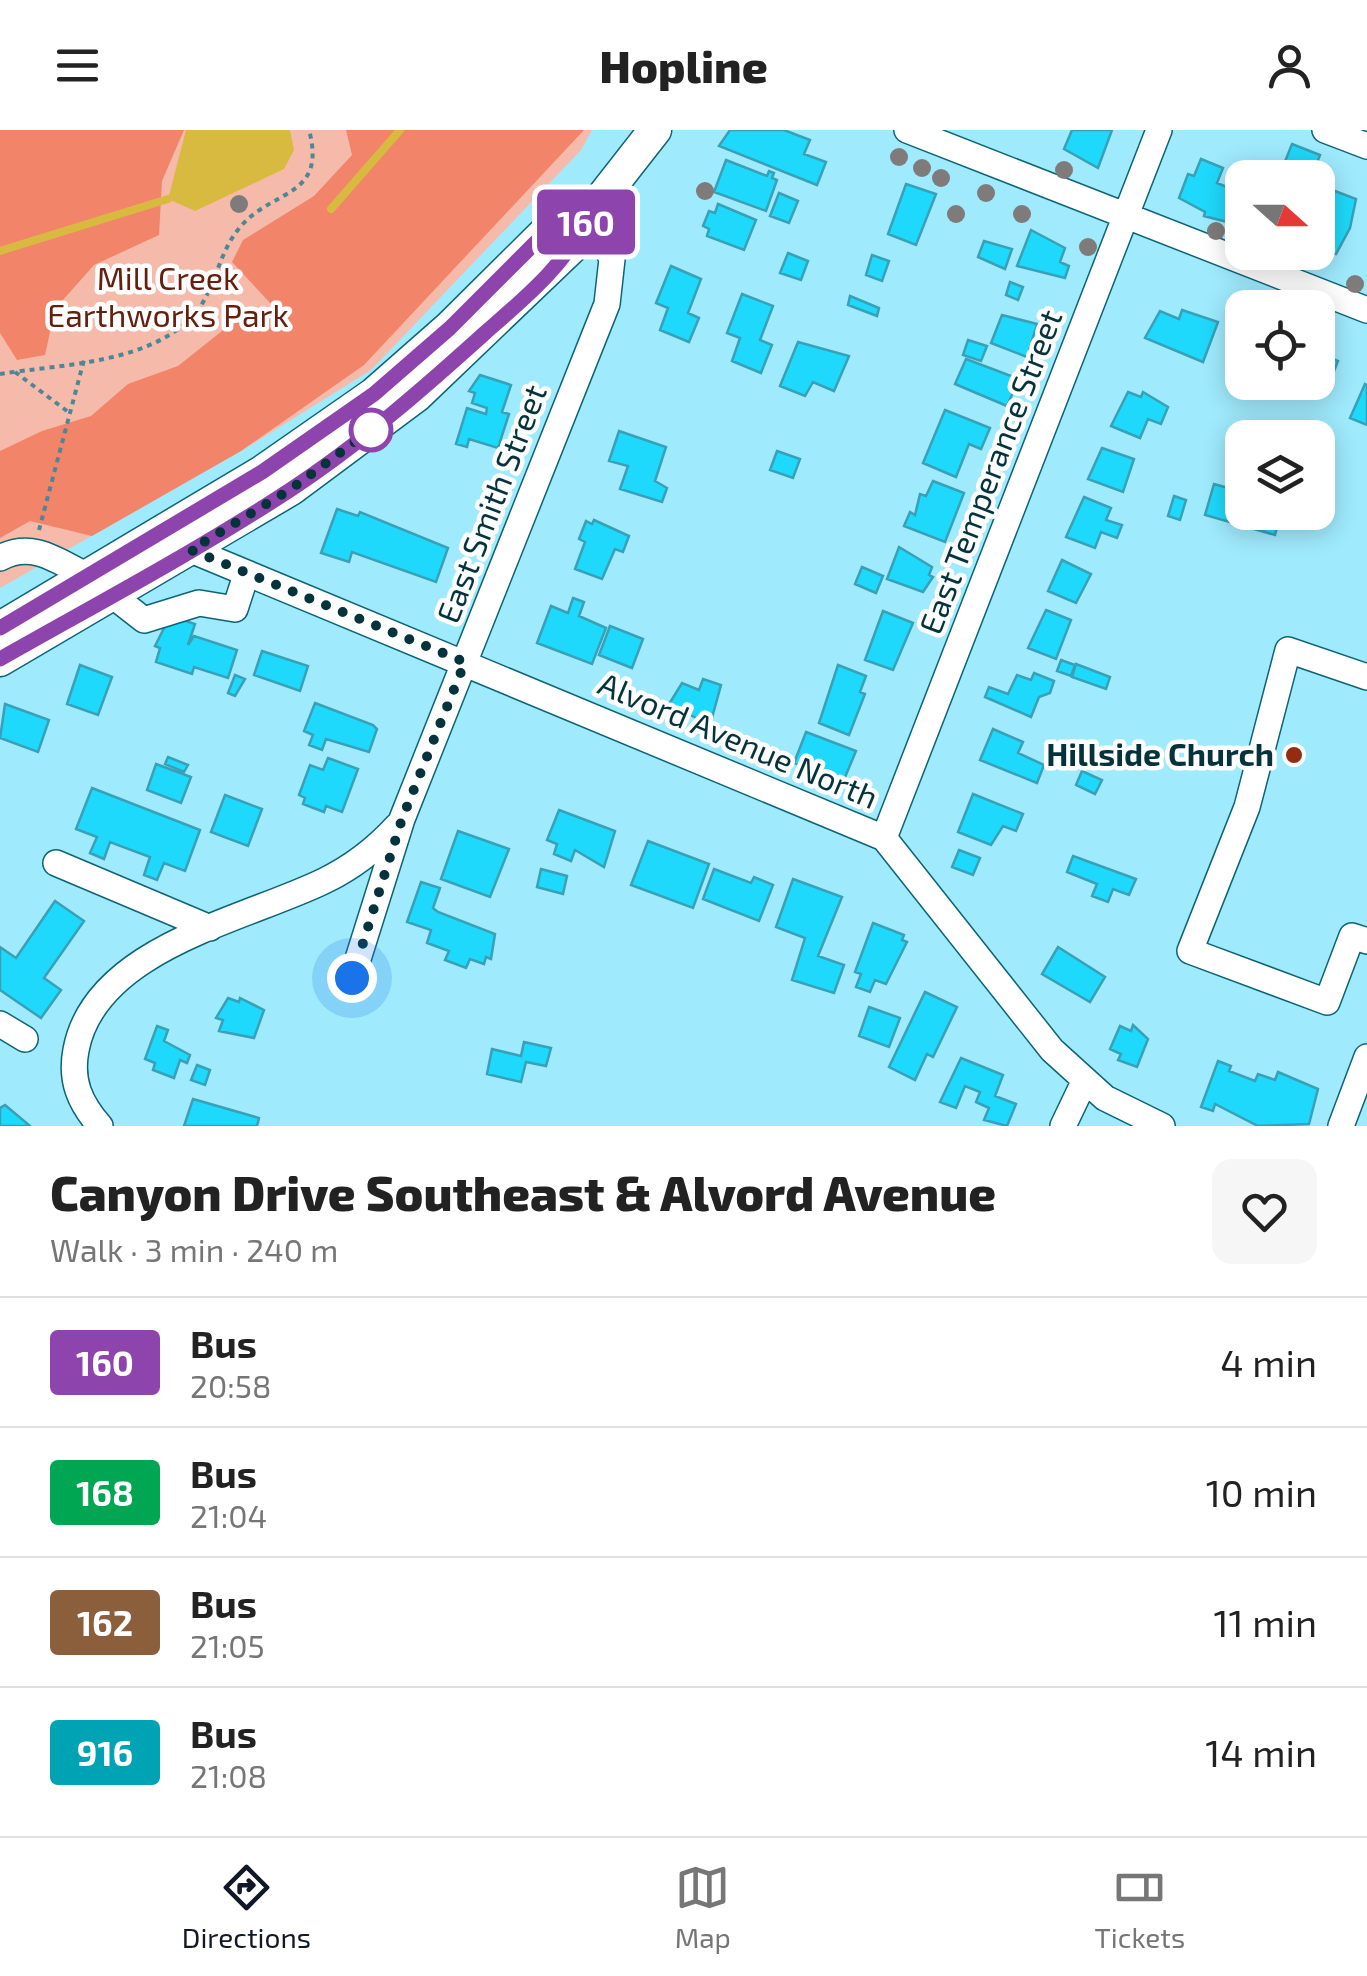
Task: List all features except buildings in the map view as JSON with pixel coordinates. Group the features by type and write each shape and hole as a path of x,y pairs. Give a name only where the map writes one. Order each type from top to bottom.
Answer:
{"main road":[{"path":"0,628 191,550 291,489 416,396 578,241 590,212 656,130"},
{"path":"0,660 374,394 450,328 560,218 590,212"}],"street":[{"path":"908,130 1367,310"},
{"name":"East Temperance Street","path":"884,838 1159,130"},
{"path":"1325,130 1367,146"},
{"name":"East Smith Street","path":"352,978 402,819 607,304 612,258 590,212"},
{"name":"Alvord Avenue North","path":"191,550 884,838 1052,1050 1104,1098 1162,1126"},
{"path":"0,558 34,551 101,586 144,620 199,602 234,609 246,576"},
{"path":"1367,677 1288,650 1247,807 1190,951 1327,1002 1352,936 1367,941"},
{"name":"East Smith Street","path":"84,1120 73,1065 78,1036 93,1006 132,967 357,863 402,819"},
{"path":"56,863 210,928"},
{"path":"0,1024 25,1039"},
{"path":"1341,1126 1367,1056"},
{"path":"1063,1126 1084,1080"}],"path":[{"path":"0,374 84,360 158,341 196,312 241,226 305,181 312,165 309,130"},
{"path":"34,551 84,360"},
{"path":"16,372 69,412"}],"green space":[{"name":"Mill Creek Earthworks Park","path":"0,130 592,130 581,150 371,370 241,451 0,588"}],"shaded area":[{"path":"0,130 184,130 162,181 159,235 94,265 55,309 45,355 17,360 0,333"},
{"path":"186,130 290,130 294,150 284,169 195,211 168,199"},
{"path":"346,130 584,130 364,365 241,451 92,536 30,521 0,538 0,451 42,431 91,416 128,384 178,366 227,327 272,305 232,262 243,240 314,196 352,155"}],"waterway":[{"path":"331,209 400,130"},
{"path":"0,251 168,199"}],"bus line":[{"name":"160","path":"0,628 262,472 374,394 450,328 560,218 590,212 578,241 509,312 416,396 365,435 291,489 0,659"}],"place":[{"name":"Hillside Church","path":"1294,755"}],"route":[{"path":"352,978 402,819 465,662 246,576 191,550 291,489 371,430"}]}
